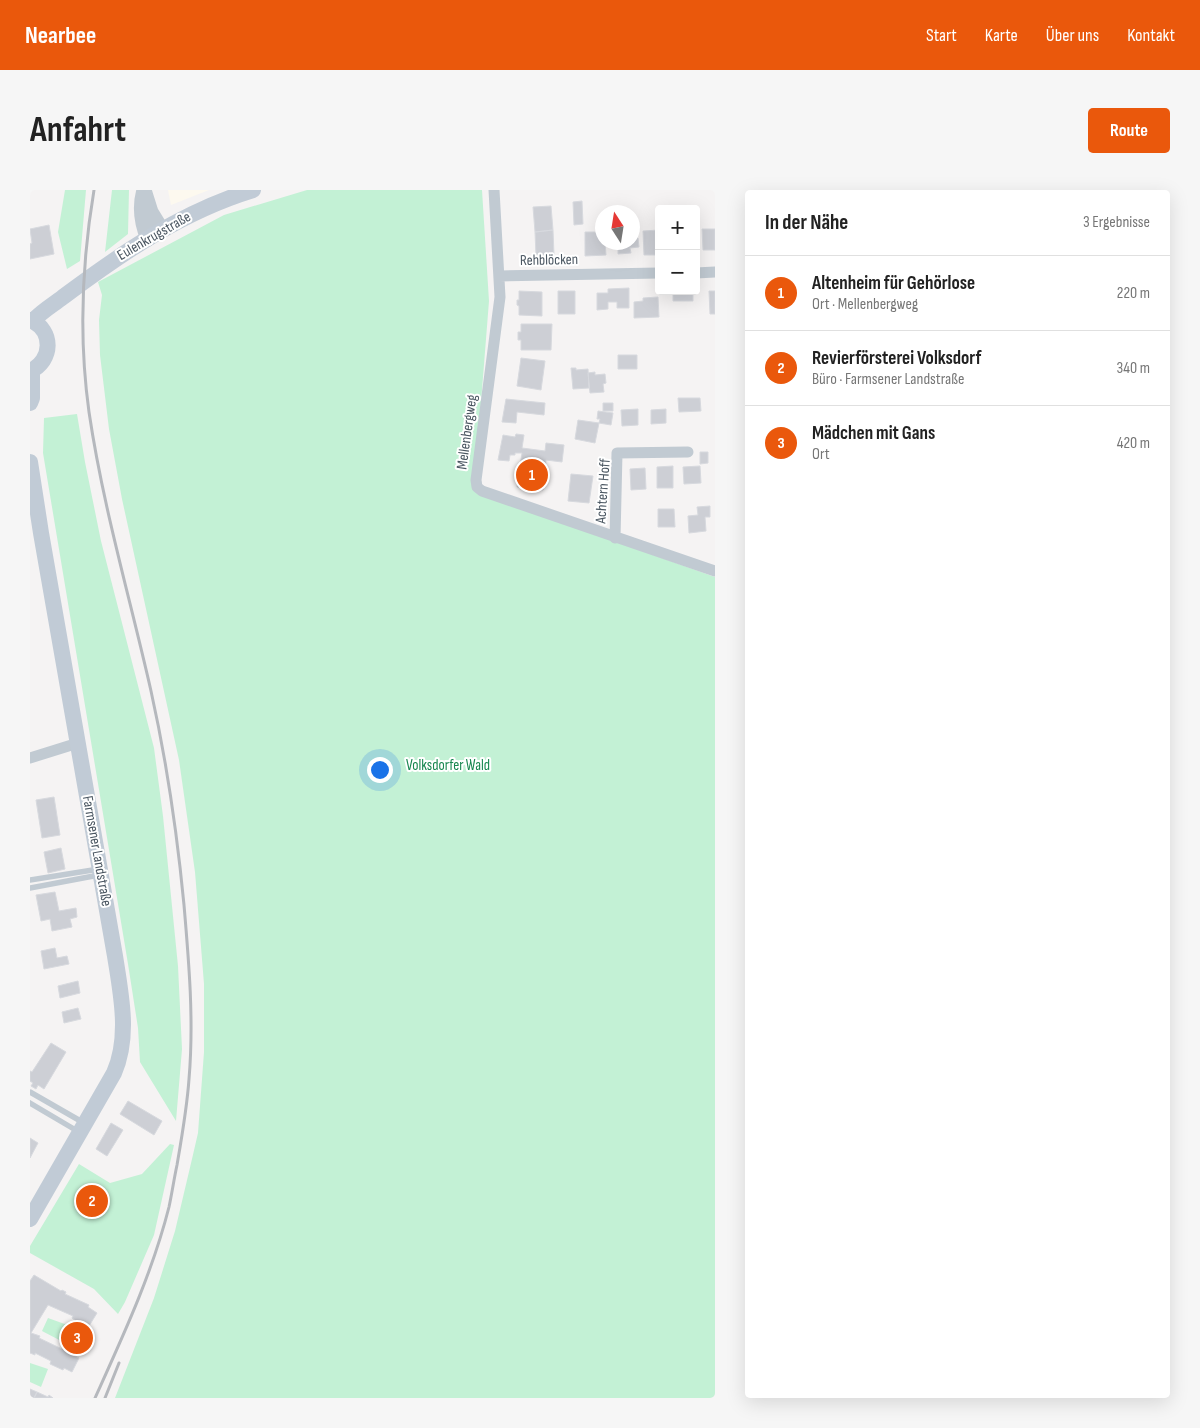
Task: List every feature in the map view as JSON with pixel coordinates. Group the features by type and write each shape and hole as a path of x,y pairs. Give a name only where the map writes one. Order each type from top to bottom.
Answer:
{"main road":[{"name":"Eulenkrugstraße","path":"35,324 44,310 111,262 155,234 207,206 253,190"},
{"path":"30,402 32,398 31,371 41,363 47,353 48,341 35,324"},
{"name":"Farmsener Landstraße","path":"30,462 119,987 123,1030 117,1065 83,1129 30,1220"}],"street":[{"path":"144,190 155,234"},
{"name":"Mellenbergweg","path":"494,190 500,296 476,480 477,487 482,491 715,572"},
{"path":"700,273 715,272"},
{"name":"Rehblöcken","path":"500,276 655,273"},
{"name":"Achtern Hoff","path":"615,538 617,453 688,452"},
{"path":"30,758 78,743"}],"lane":[{"path":"30,880 100,872"},
{"path":"30,888 100,872"},
{"path":"30,1092 83,1129"},
{"path":"30,1103 83,1129"}],"shaded area":[{"path":"168,190 209,190 171,205"}],"green space":[{"path":"65,190 86,190 80,261 67,269 58,232"},
{"path":"112,190 129,190 128,234 105,252"},
{"name":"Volksdorfer Wald","path":"307,190 482,190 489,301 474,491 715,577 715,1398 115,1398 154,1298 175,1231 198,1133 204,1052 204,984 195,872 179,760 122,499 109,429 100,355 99,320 102,295 98,282 224,215"},
{"path":"77,414 101,541 154,748 163,816 178,966 182,1049 176,1121 140,1062 138,1028 128,964 43,453 44,418"},
{"path":"170,1144 174,1145 154,1235 118,1314 94,1289 30,1253 30,1246 79,1164 110,1183 142,1174"},
{"path":"48,1318 73,1327 65,1343 42,1331"},
{"path":"30,1363 48,1369 41,1387 30,1382"}],"building":[{"path":"582,201 583,224 574,225 573,202"},
{"path":"551,206 553,230 535,232 533,207"},
{"path":"49,225 54,254 30,259 30,244 32,243 30,229"},
{"path":"702,229 715,229 715,250 703,250"},
{"path":"553,230 554,255 536,256 535,232"},
{"path":"655,230 655,255 644,255 643,231"},
{"path":"585,232 595,232 595,250 606,250 606,255 585,256"},
{"path":"618,250 630,250 631,253 618,254"},
{"path":"629,288 629,308 617,308 617,302 608,302 608,309 597,310 597,293 608,293 608,289"},
{"path":"519,291 542,292 542,316 519,315 517,300 519,300"},
{"path":"558,291 575,291 575,314 558,314"},
{"path":"709,291 715,291 715,314 710,314"},
{"path":"673,295 693,295 693,301 673,301"},
{"path":"658,297 659,317 634,318 634,302 643,301 643,298"},
{"path":"521,324 552,324 551,350 521,350 521,340 518,340 518,332 521,332"},
{"path":"618,355 637,355 637,369 618,369"},
{"path":"521,358 545,361 541,390 517,386"},
{"path":"571,368 576,368 576,370 588,369 589,388 573,389"},
{"path":"595,372 595,375 605,374 604,392 590,393 588,373"},
{"path":"678,398 700,398 701,411 679,412"},
{"path":"506,399 545,403 544,415 517,412 516,423 502,422"},
{"path":"603,403 613,403 613,411 603,411"},
{"path":"638,409 638,425 622,426 621,410"},
{"path":"666,409 666,423 651,424 651,410"},
{"path":"598,411 613,413 611,425 599,423 600,419 597,419"},
{"path":"578,420 599,423 595,443 575,439"},
{"path":"516,434 524,435 522,448 545,451 546,443 564,445 562,462 546,460 543,490 517,487 522,453 510,455 509,461 498,460 503,435 515,437"},
{"path":"700,452 708,452 708,463 700,464"},
{"path":"673,466 673,488 657,488 657,467"},
{"path":"700,466 701,483 684,484 683,467"},
{"path":"645,468 646,489 631,490 630,469"},
{"path":"571,474 593,476 589,503 568,501"},
{"path":"710,506 710,517 705,517 706,531 689,533 688,516 698,515 697,507"},
{"path":"658,509 674,509 675,527 658,527"},
{"path":"54,797 60,835 42,838 36,800"},
{"path":"61,848 65,869 48,873 44,852"},
{"path":"55,892 59,911 76,908 77,917 70,919 72,927 52,931 50,919 41,921 36,895"},
{"path":"55,948 57,958 67,956 69,964 44,969 41,951"},
{"path":"78,981 80,993 60,998 58,986"},
{"path":"78,1008 81,1019 64,1023 62,1012"},
{"path":"51,1043 66,1052 44,1089 38,1085 36,1089 31,1086 33,1083 30,1081 30,1071 32,1072"},
{"path":"128,1101 162,1121 154,1135 120,1114"},
{"path":"111,1123 123,1130 107,1156 96,1149"},
{"path":"30,1138 38,1143 30,1158"},
{"path":"89,1185 107,1195 95,1217 77,1207"},
{"path":"34,1275 66,1292 65,1294 89,1305 88,1307 97,1313 89,1326 85,1323 83,1326 72,1318 73,1316 48,1305 31,1333 62,1349 62,1347 67,1349 65,1351 79,1358 72,1372 50,1364 51,1361 35,1353 35,1355 30,1353 30,1281"},
{"path":"30,1389 37,1392 34,1398 30,1398"},
{"path":"37,1392 48,1397 49,1395 53,1398 34,1398"}],"railway":[{"path":"94,190 87,245 83,301 84,357 89,412 102,483 151,691 167,771 184,905 191,1014 186,1111 169,1207 145,1281 95,1398"},
{"path":"105,1398 119,1363"}],"place":[{"name":"Altenheim für Gehörlose","path":"532,475"},
{"name":"Revierförsterei Volksdorf","path":"92,1201"},
{"name":"Mädchen mit Gans","path":"77,1338"}]}
